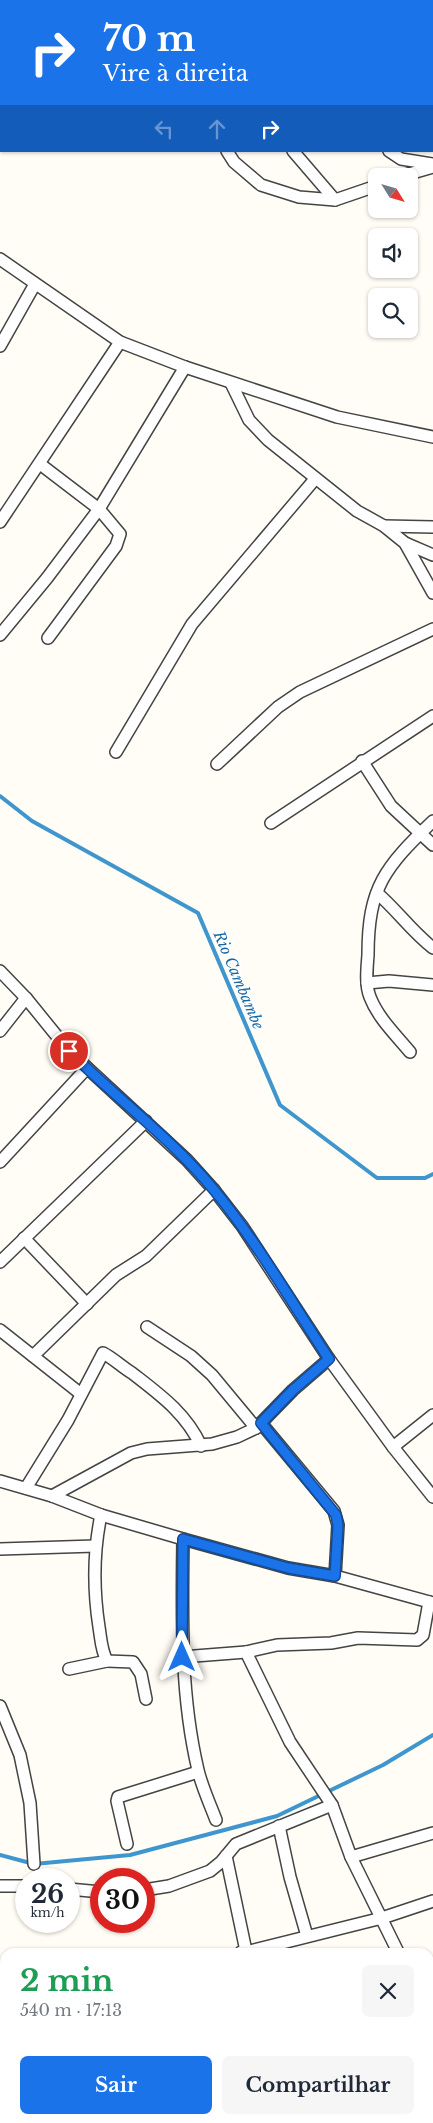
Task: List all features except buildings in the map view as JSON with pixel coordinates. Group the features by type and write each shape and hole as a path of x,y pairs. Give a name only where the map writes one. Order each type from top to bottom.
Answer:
{"street":[{"path":"228,152 234,162 261,185 299,198 335,200 368,189"},
{"path":"294,152 335,200"},
{"path":"390,152 401,159 433,165"},
{"path":"418,170 433,165"},
{"path":"0,259 120,342 185,368 336,416 433,437"},
{"path":"0,346 35,284"},
{"path":"0,522 120,342"},
{"path":"0,635 47,578 99,509 185,368"},
{"path":"231,383 249,420 268,440 314,479 357,510 384,526 405,543 433,555"},
{"path":"40,464 99,509 117,528 120,539 48,638"},
{"path":"116,752 192,624 314,479"},
{"path":"384,526 433,526"},
{"path":"405,543 433,593"},
{"path":"217,764 278,707 300,692 433,629"},
{"path":"271,823 362,761 433,716"},
{"path":"362,761 391,806 433,845"},
{"path":"410,1052 377,1010 369,996 367,984 368,928 377,893 387,870 433,821"},
{"path":"377,893 394,907 404,923 433,948"},
{"path":"0,971 26,998 69,1051 188,1160 214,1190 242,1226 329,1359 393,1447 432,1494"},
{"path":"367,984 389,981 432,982"},
{"path":"0,1031 26,998"},
{"path":"0,1162 87,1068"},
{"path":"0,1262 146,1121"},
{"path":"33,1356 116,1275 146,1256 214,1190"},
{"path":"24,1238 87,1304"},
{"path":"147,1327 191,1356 212,1375 336,1515 338,1525 335,1576"},
{"path":"0,1330 81,1394"},
{"path":"26,1488 103,1353 160,1394 180,1413 194,1431 201,1446"},
{"path":"52,1496 131,1453 147,1449 201,1446 237,1437 258,1425 293,1390 329,1359"},
{"path":"393,1447 433,1415"},
{"path":"0,1481 52,1496 101,1515 183,1539 288,1568 335,1576 431,1602 423,1635 417,1640 358,1638 331,1643 277,1645 246,1652 182,1657"},
{"path":"101,1515 95,1546 94,1600 103,1653 107,1661"},
{"path":"183,1539 182,1657 187,1708 198,1772 216,1820"},
{"path":"0,1549 95,1546"},
{"path":"246,1652 290,1742 332,1805 351,1857 396,1948"},
{"path":"69,1669 107,1661 133,1662 141,1674 146,1699"},
{"path":"0,1706 21,1762 30,1803 34,1864"},
{"path":"127,1844 117,1798 198,1772"},
{"path":"155,1888 190,1880 216,1867 236,1844 332,1805"},
{"path":"279,1826 290,1877 307,1936"},
{"path":"351,1857 433,1833"},
{"path":"226,1856 243,1948"},
{"path":"0,1886 15,1886"},
{"path":"260,1948 382,1918 433,1901"}],"waterway":[{"name":"Rio Cambambe","path":"0,796 32,821 198,913 280,1105 377,1178 425,1178 433,1174"},
{"path":"0,1855 34,1864 130,1855 277,1816 383,1765 433,1735"}],"route":[{"path":"69,1051 188,1160 214,1190 242,1226 329,1359 293,1390 261,1423 336,1515 338,1525 335,1576 288,1568 183,1539 182,1657"}]}
